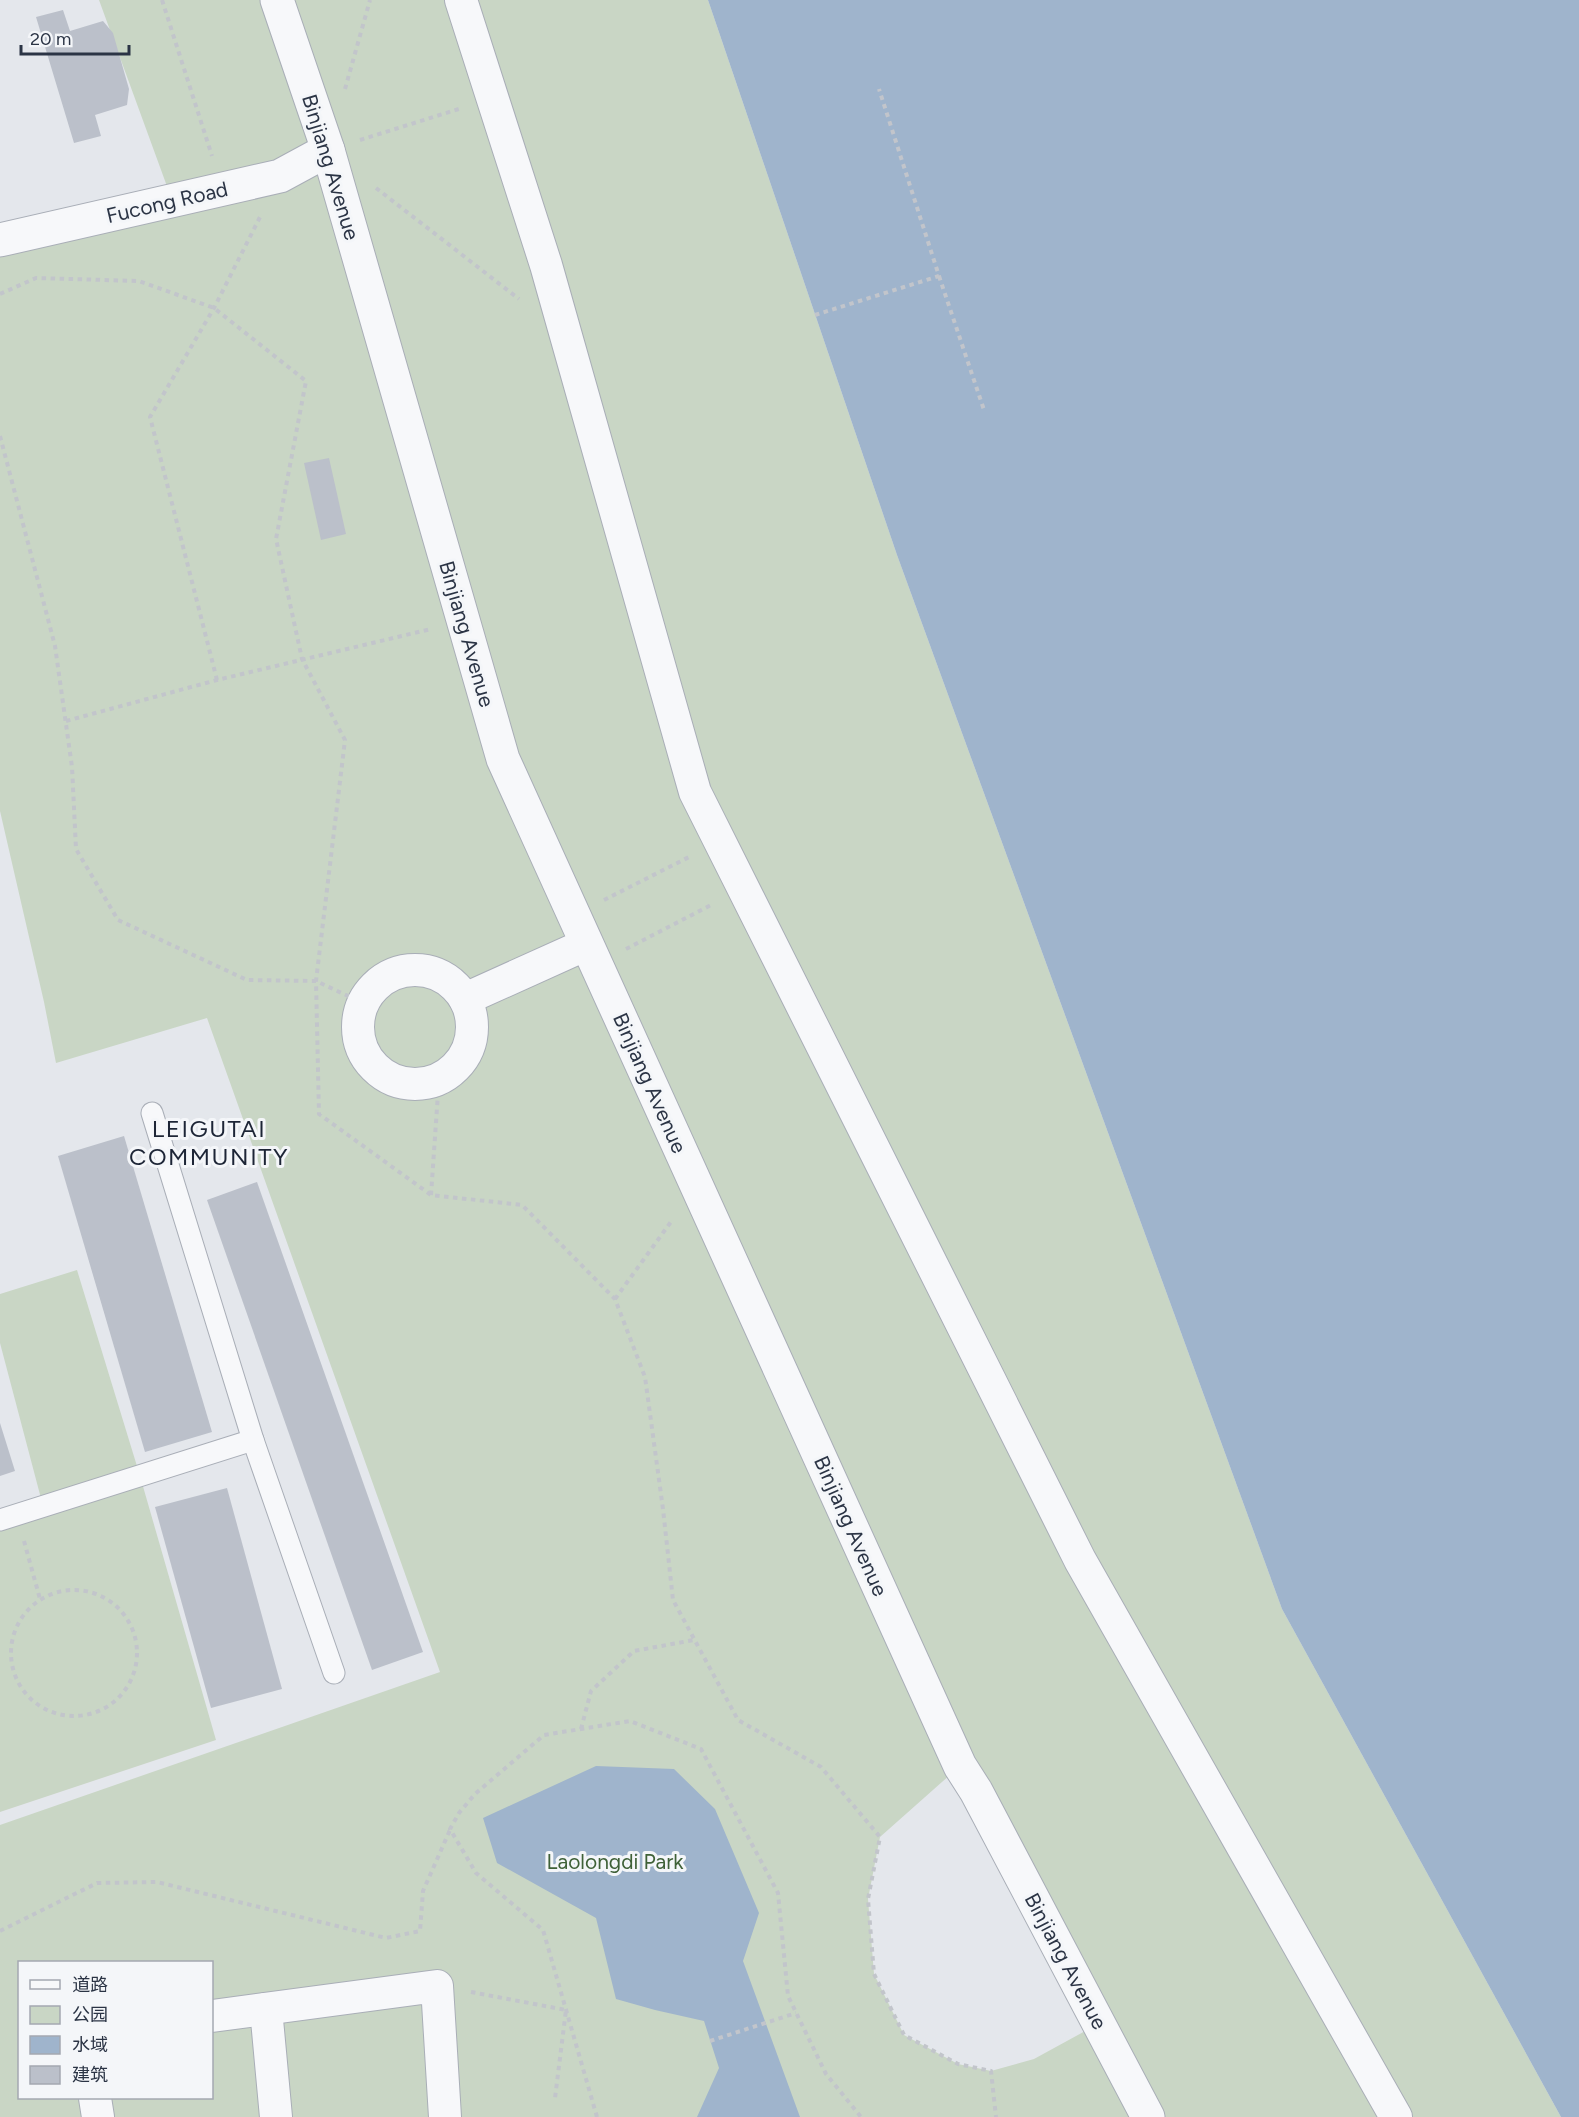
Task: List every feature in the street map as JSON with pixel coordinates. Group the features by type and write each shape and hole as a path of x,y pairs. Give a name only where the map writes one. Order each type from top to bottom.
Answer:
{"street":[{"name":"Binjiang Avenue","path":"277,0 328,150 503,759 960,1766 976,1791 1148,2117"},
{"path":"461,0 546,265 695,792 1080,1560 1396,2117"},
{"name":"Fucong Road","path":"0,240 280,176 328,150"},
{"path":"465,999 586,941"},
{"path":"422,970 439,975 454,985 465,999 471,1017 472,1036 465,1054 454,1069 439,1079 420,1084 400,1082 382,1074 368,1060 360,1042 358,1022 363,1003 373,988 387,977 404,971 422,970"},
{"path":"213,2016 437,1986 445,2117"},
{"path":"266,2009 276,2117"},
{"path":"96,2099 98,2117"}],"lane":[{"path":"152,1113 253,1440 334,1673"},
{"path":"8,1517 253,1440"}],"path":[{"path":"162,0 223,189"},
{"path":"343,97 370,0"},
{"path":"879,89 984,410"},
{"path":"328,150 492,98"},
{"path":"217,680 150,417 214,308 280,176"},
{"path":"374,186 520,300"},
{"path":"815,315 939,276"},
{"path":"0,294 36,278 139,281 214,308 306,381 276,539 303,659 345,740 316,981 319,1114 431,1195 522,1205 615,1299 645,1377 673,1600 738,1720 821,1767 880,1837 868,1899 874,1974 904,2036 958,2064 991,2071 996,2117"},
{"path":"0,436 55,646 72,767 76,849 118,920 247,981 316,981 363,1003"},
{"path":"66,721 217,680 464,622"},
{"path":"586,941 720,842"},
{"path":"586,941 743,888"},
{"path":"431,1195 439,1079"},
{"path":"615,1299 697,1186"},
{"path":"8,1517 40,1599"},
{"path":"81,1589 102,1596 119,1608 132,1626 137,1647 135,1669 126,1688 112,1704 92,1714 72,1716 52,1713 35,1703 22,1688 13,1670 11,1650 15,1630 25,1613 40,1599 59,1591 81,1589"},
{"path":"581,1729 591,1691 634,1651 694,1640"},
{"path":"0,1931 97,1884 157,1882 386,1938 420,1931 423,1891 459,1812 475,1794 544,1735 630,1721 701,1749 778,1893 788,1996 826,2074 861,2117"},
{"path":"450,1829 476,1873 543,1930 597,2117"},
{"path":"437,1986 566,2010"},
{"path":"555,2098 566,2010"},
{"path":"710,2041 796,2013"}],"green space":[{"name":"Laolongdi Park","path":"99,0 708,0 897,555 1282,1609 1561,2117 0,2117 0,1825 440,1672 207,1018 56,1063 0,811 0,240 172,200","holes":["960,1766 1098,2024 1034,2059 991,2071 958,2064 904,2035 874,1974 868,1899 880,1837"]},
{"path":"77,1270 140,1476 216,1740 0,1812 0,1520 43,1506 0,1343 0,1294"}],"water":[{"path":"708,0 1579,0 1579,2117 1561,2117 1282,1609 897,555"},
{"path":"596,1766 674,1769 715,1809 759,1913 743,1961 800,2117 697,2117 719,2068 704,2021 616,1999 596,1918 497,1863 483,1818"}],"building":[{"path":"63,10 70,31 103,21 113,33 129,89 127,105 95,115 101,136 74,143 36,17"},
{"path":"329,458 346,534 321,540 304,463"},
{"path":"124,1136 212,1432 145,1452 58,1156"},
{"path":"257,1182 423,1652 372,1670 207,1200"},
{"path":"0,1423 15,1471 0,1476"},
{"path":"227,1488 282,1689 211,1708 155,1507"}],"district":[{"name":"LEIGUTAI COMMUNITY","path":"209,1142"}]}
